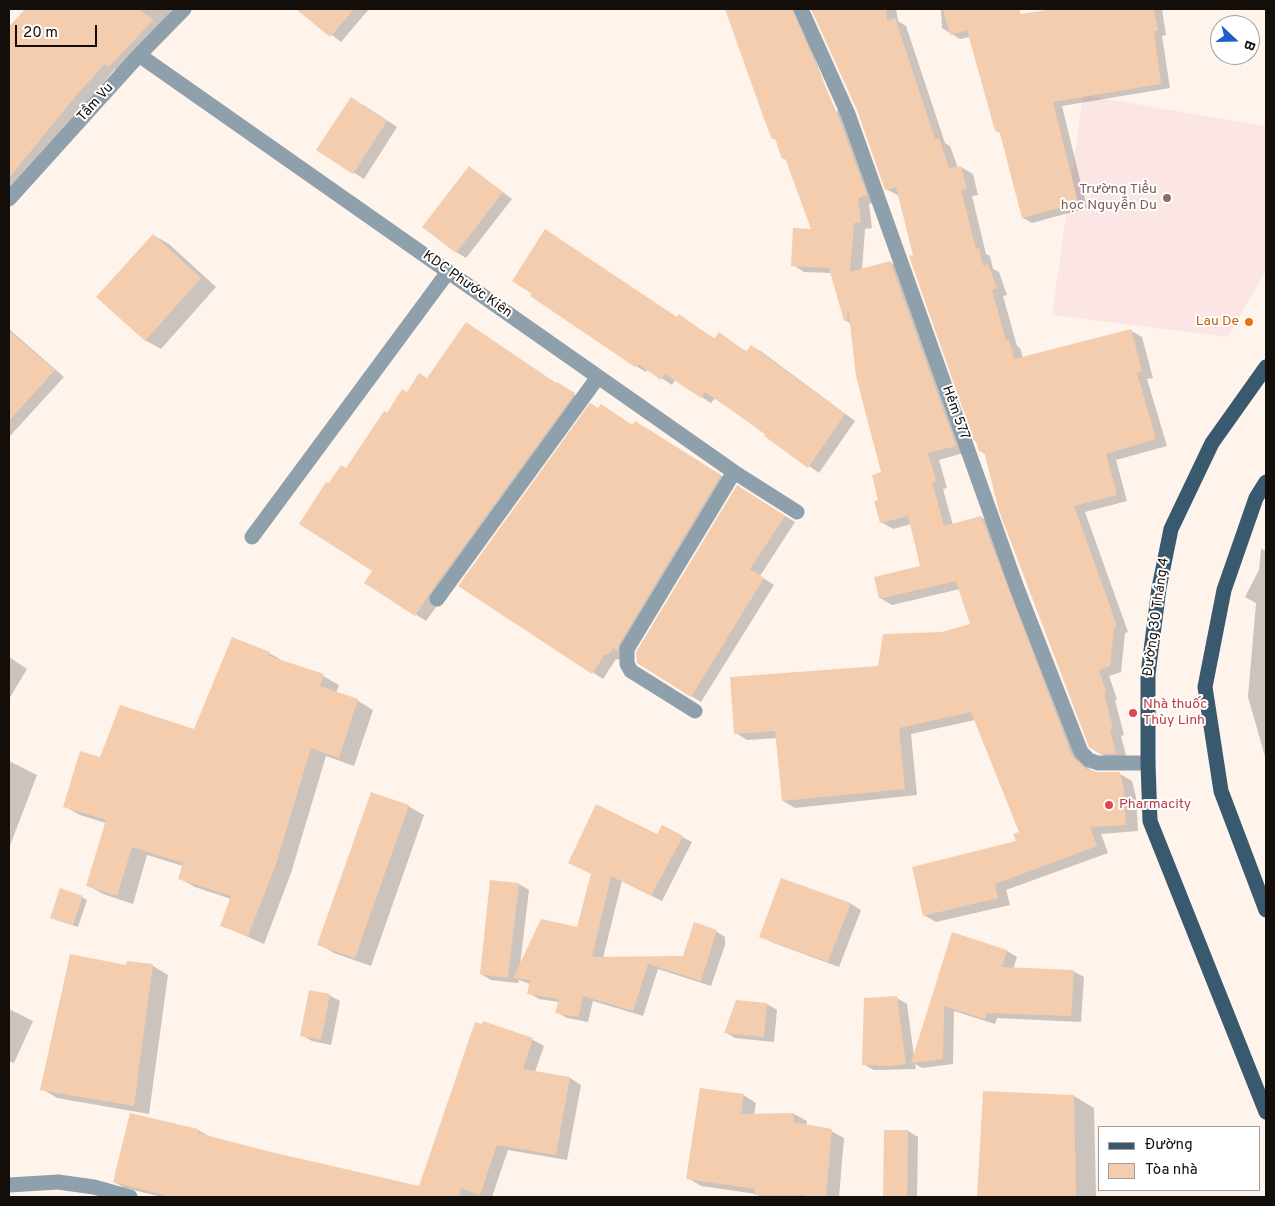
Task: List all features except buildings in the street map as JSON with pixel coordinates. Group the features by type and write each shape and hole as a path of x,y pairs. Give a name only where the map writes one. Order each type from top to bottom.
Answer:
{"main road":[{"name":"Đường 30 Tháng 4","path":"1266,367 1212,443 1171,529 1159,588 1148,674 1150,821 1266,1112"},
{"path":"1266,482 1256,498 1224,590 1205,687 1221,791 1266,910"}],"street":[{"name":"Tầm Vu","path":"9,199 139,55 184,9"},
{"name":"Hẻm 577","path":"801,9 848,114 1018,588 1081,752 1088,760 1098,763 1148,763"},
{"name":"KDC Phước Kiên","path":"139,55 734,472 796,512"},
{"path":"252,537 448,272"},
{"path":"437,599 598,377"},
{"path":"695,711 630,671 627,664 627,649 734,472"},
{"path":"9,1185 58,1182 94,1187 130,1197"}],"shaded area":[{"name":"Trường Tiểu học Nguyễn Du","path":"1083,95 1266,126 1266,270 1228,337 1052,315"}],"place":[{"name":"Trường Tiểu học Nguyễn Du","path":"1167,198"},
{"name":"Lau De","path":"1249,322"},
{"name":"Nhà thuốc Thùy Linh","path":"1133,713"},
{"name":"Pharmacity","path":"1109,805"}]}
